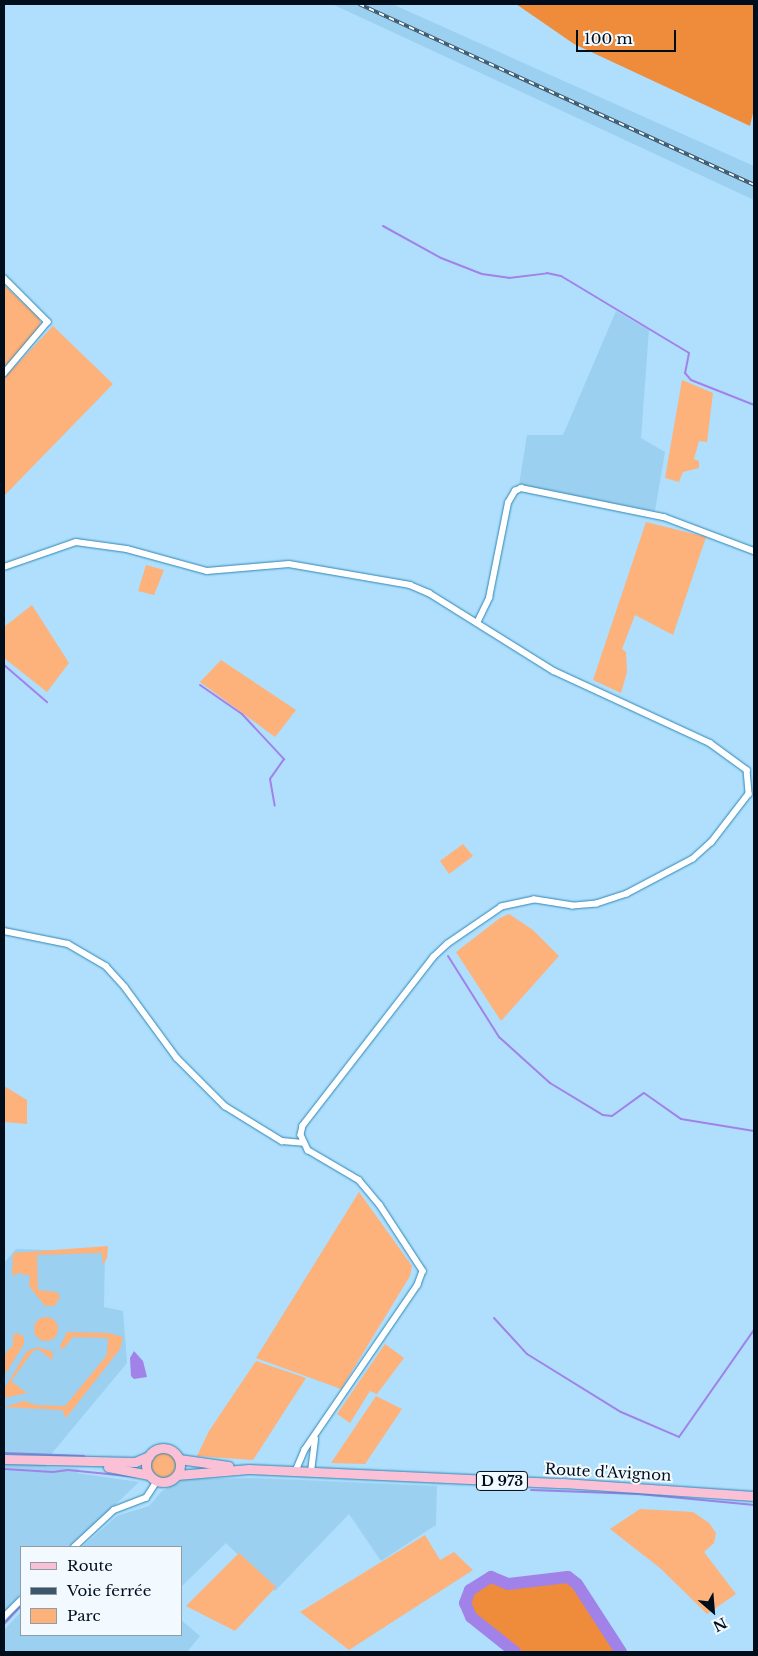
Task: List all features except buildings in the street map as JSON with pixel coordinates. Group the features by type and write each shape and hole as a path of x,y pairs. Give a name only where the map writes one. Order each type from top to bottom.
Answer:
{"main road":[{"path":"4,1459 68,1462 135,1462 164,1448 173,1452 179,1459 177,1475 168,1482 157,1481 149,1475 68,1462"},
{"path":"149,1456 146,1466 149,1475"},
{"name":"Route d'Avignon","path":"179,1459 249,1469 754,1496"},
{"name":"Route d'Avignon","path":"177,1475 249,1469"}],"street":[{"path":"4,278 48,322 4,374"},
{"path":"477,623 489,598 508,503 515,491 521,488 664,517 754,551"},
{"path":"4,566 76,542 127,549 207,571 267,564 307,566 371,581 410,586 428,593 557,673 710,743 747,770 749,794 712,842 693,859 640,888 597,904 521,901 502,907 448,944 434,957 303,1126 303,1143 308,1150 345,1169 367,1188 423,1271 418,1285 316,1435 296,1471"},
{"path":"4,931 50,938 68,944 106,966 125,987 177,1058 225,1106 282,1141 303,1143"},
{"path":"311,1472 316,1435"},
{"path":"75,1546 114,1510 146,1498 157,1481"},
{"path":"4,1617 20,1601"}],"shaded area":[{"path":"332,4 392,4 754,166 754,200"},
{"path":"516,4 754,4 754,109 750,126 574,44"},
{"path":"616,311 649,330 641,438 665,452 655,511 519,485 527,435 563,435"},
{"path":"16,1249 105,1252 104,1307 123,1311 127,1363 53,1452 46,1467 80,1469 77,1473 139,1482 72,1546 20,1546 20,1596 4,1612 4,1263"},
{"path":"134,1351 143,1361 147,1377 134,1379 131,1376 130,1358"},
{"path":"256,1478 437,1486 436,1525 381,1561 349,1514 275,1591 226,1543 182,1586 182,1546 83,1546 117,1516 149,1506 162,1491 185,1479"},
{"path":"492,1581 508,1588 566,1582 575,1586 615,1652 523,1652 474,1615 469,1604 473,1593"},
{"path":"20,1613 20,1636 182,1636 182,1621 200,1636 187,1652 4,1652 4,1630"}],"green space":[{"path":"4,285 39,318 42,328 4,368"},
{"path":"53,326 113,384 4,496 4,378"},
{"path":"682,380 713,393 707,442 699,441 694,459 699,461 699,468 683,472 679,482 665,478"},
{"path":"646,522 706,537 673,635 635,615 622,649 626,652 627,672 621,693 593,680"},
{"path":"146,565 164,570 154,595 138,591"},
{"path":"32,605 69,663 47,692 4,658 4,627"},
{"path":"221,660 296,710 275,737 200,682"},
{"path":"463,844 473,856 449,874 440,861"},
{"path":"509,914 533,930 559,956 501,1021 456,952 500,918"},
{"path":"4,1086 27,1100 27,1124 4,1122"},
{"path":"359,1192 412,1266 410,1276 341,1389 256,1358"},
{"path":"108,1246 107,1258 103,1265 102,1253 37,1255 38,1290 57,1292 60,1298 54,1306 45,1306 29,1286 30,1276 19,1273 12,1276 13,1253"},
{"path":"46,1317 55,1320 58,1329 55,1338 46,1341 37,1338 34,1329 37,1320"},
{"path":"67,1332 108,1333 123,1337 120,1349 66,1418 62,1410 4,1407 24,1401 36,1405 65,1406 107,1355 108,1338 73,1337 62,1350 60,1346"},
{"path":"17,1333 24,1337 24,1344 4,1376 4,1355 13,1345 13,1335"},
{"path":"385,1344 404,1358 377,1394 370,1391 350,1423 337,1414"},
{"path":"38,1347 53,1352 52,1360 38,1349 33,1351 11,1381 27,1393 4,1398 4,1389 27,1351"},
{"path":"256,1361 306,1378 253,1460 197,1456 209,1431"},
{"path":"376,1396 402,1409 365,1464 331,1463"},
{"path":"163,1452 172,1456 176,1465 172,1474 163,1478 154,1474 150,1465 154,1456"},
{"path":"640,1509 693,1512 709,1523 716,1533 714,1543 704,1552 736,1594 707,1614 660,1568 610,1529"},
{"path":"425,1535 440,1560 454,1552 473,1570 349,1650 300,1612"},
{"path":"239,1553 276,1587 235,1631 186,1606"}],"waterway":[{"path":"383,226 441,258 482,274 509,278 547,273 561,276 689,353 685,373 691,380 754,405"},
{"path":"4,665 47,702"},
{"path":"200,685 242,714 284,759 270,779 275,806"},
{"path":"448,956 499,1037 550,1083 603,1115 612,1116 644,1093 681,1119 754,1131"},
{"path":"494,1318 527,1354 621,1412 679,1437 754,1330"},
{"path":"4,1453 84,1456"},
{"path":"4,1469 53,1472 68,1470 138,1477"},
{"path":"531,1490 639,1494 754,1505"},
{"path":"515,1652 471,1617 465,1603 470,1590 491,1577 508,1584 568,1577 577,1584 621,1652"},
{"path":"4,1624 20,1607"}],"railway":[{"path":"359,4 754,185"}]}
